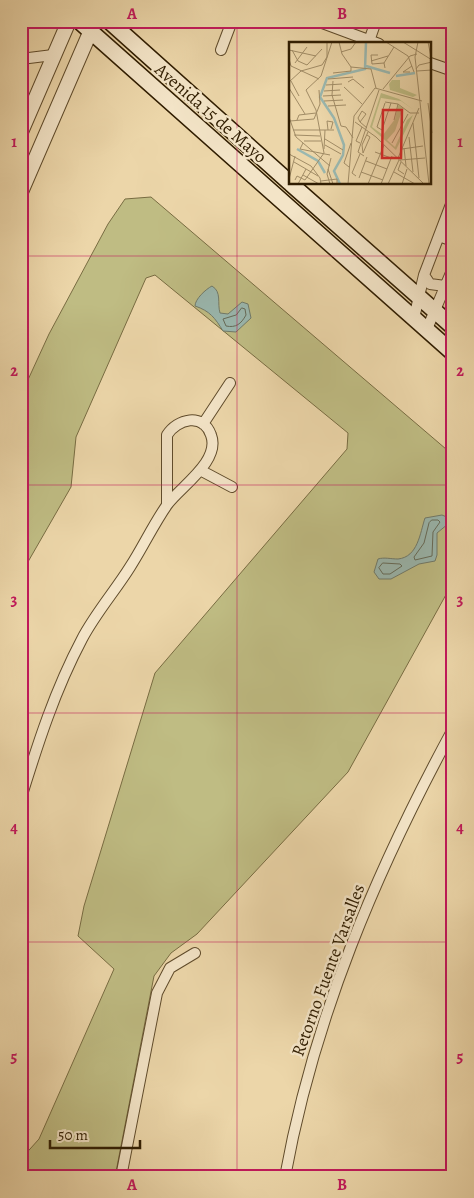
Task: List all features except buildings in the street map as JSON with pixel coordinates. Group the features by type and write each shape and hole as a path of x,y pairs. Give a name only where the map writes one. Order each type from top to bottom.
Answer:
{"main road":[{"name":"Avenida 15 de Mayo","path":"109,21 289,181"},
{"name":"Avenida 15 de Mayo","path":"88,25 453,353"},
{"name":"Avenida 15 de Mayo","path":"293,185 453,328"},
{"path":"355,264 368,252"}],"street":[{"path":"21,132 69,21"},
{"path":"221,50 232,21"},
{"path":"317,21 370,42"},
{"path":"372,42 376,21"},
{"path":"21,192 68,83 88,25"},
{"path":"21,59 53,56"},
{"path":"432,63 453,71"},
{"path":"46,71 68,83"},
{"path":"414,318 424,275 453,199"},
{"path":"439,236 453,241"},
{"path":"427,329 453,268"},
{"path":"424,275 430,284 445,286"},
{"path":"203,424 230,383"},
{"path":"21,798 45,719 82,638 130,567 168,504 200,470 212,448 213,442 208,429 203,424 195,421 181,422 172,427 167,435 168,504"},
{"path":"200,470 232,487"},
{"name":"Retorno Fuente Varsalles","path":"285,1177 291,1141 319,1036 362,914 424,782 453,729"},
{"path":"120,1177 157,993 170,968 196,953"}],"shaded area":[{"path":"151,197 453,455 453,582 348,772 197,934 171,953 154,976 115,1177 21,1177 21,1159 39,1139 114,969 78,936 84,906 155,673 347,449 348,433 155,275 146,278 76,437 71,487 21,574 21,395 49,334 108,224 125,199"}],"water":[{"path":"212,286 217,291 220,313 228,314 242,302 248,304 251,318 236,332 223,331 212,316 205,310 195,306 201,294"},
{"path":"442,515 449,518 448,524 437,533 437,555 435,561 419,564 391,579 379,579 374,572 378,559 398,559 410,554 420,537 425,518"}]}
